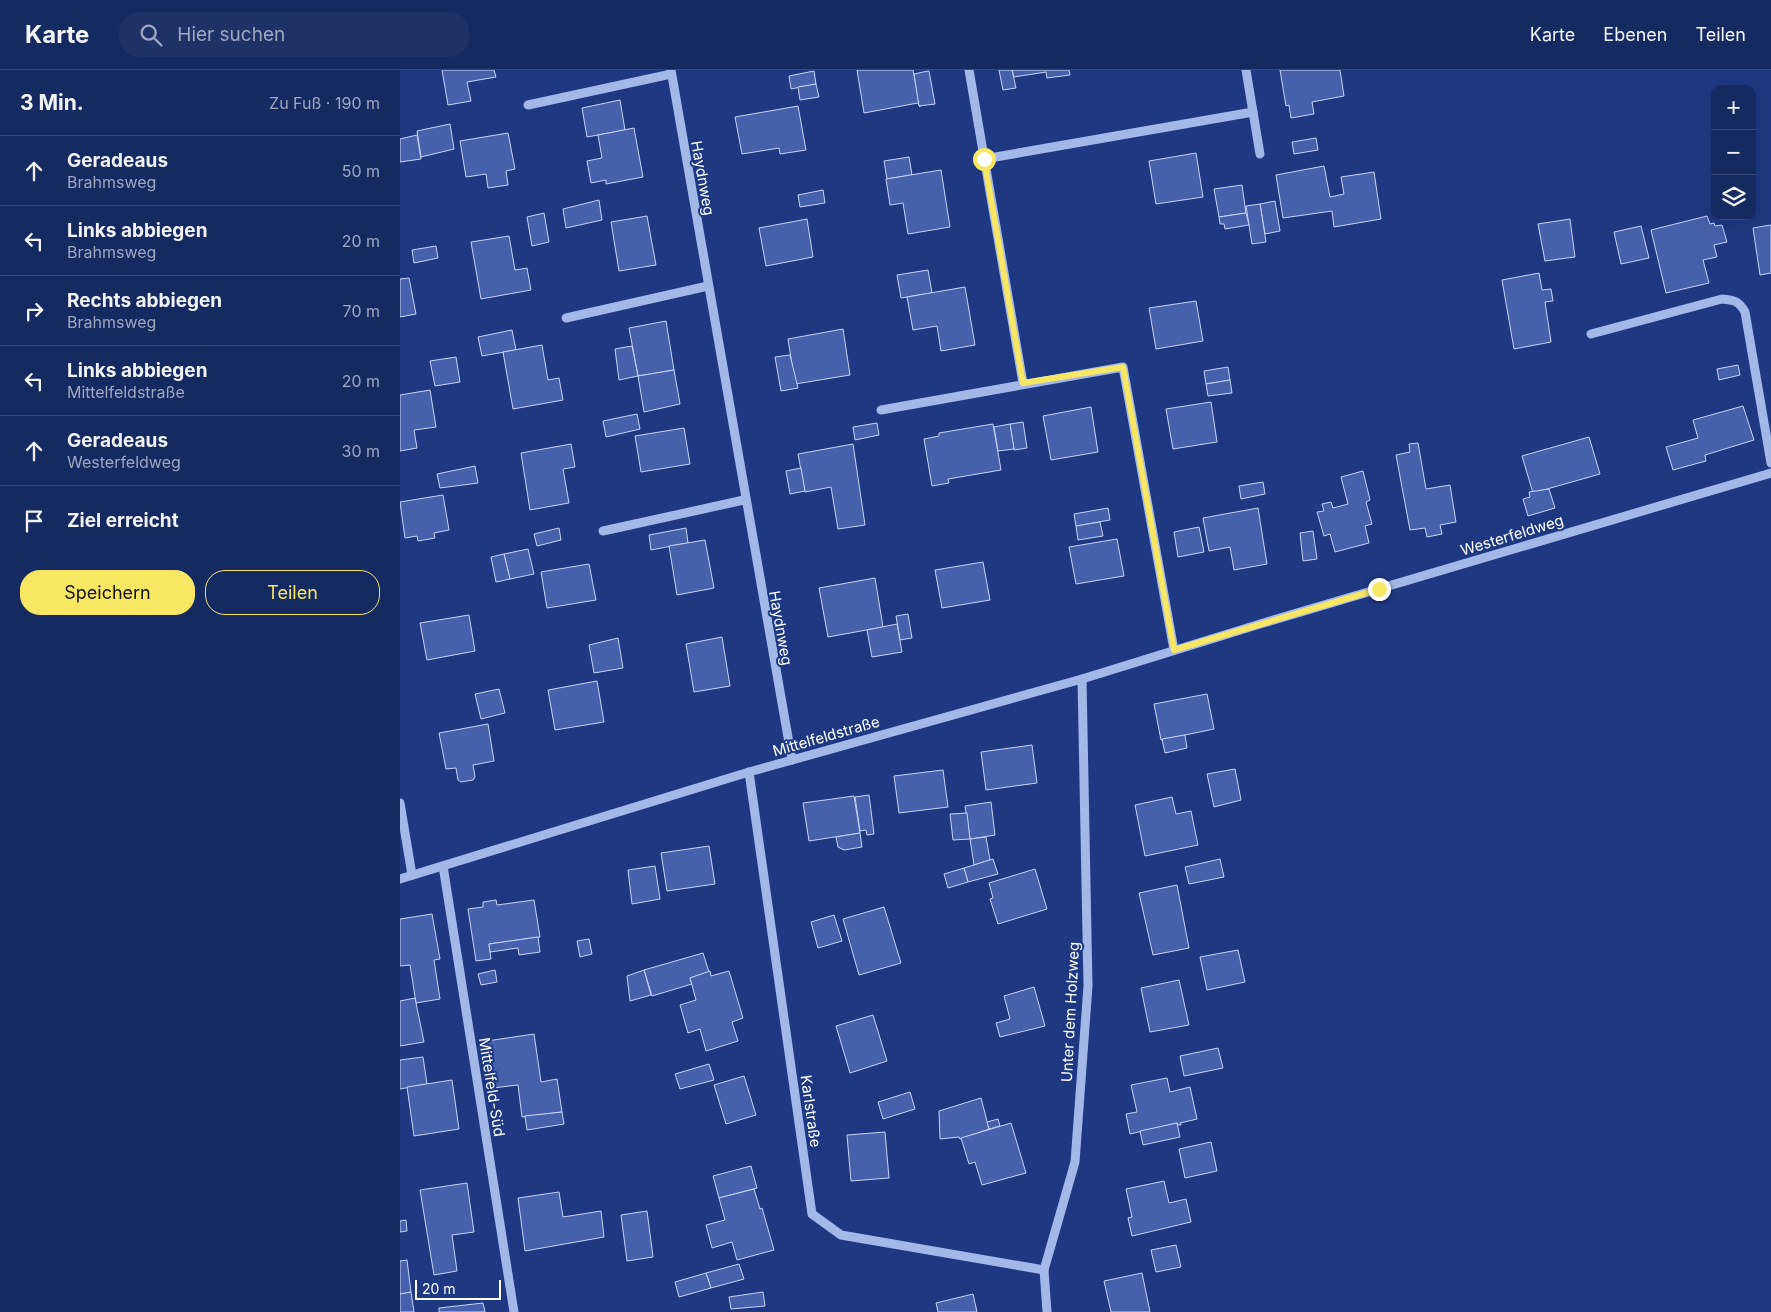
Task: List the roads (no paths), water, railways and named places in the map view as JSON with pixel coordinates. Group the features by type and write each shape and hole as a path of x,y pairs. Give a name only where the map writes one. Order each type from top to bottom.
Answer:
{"street":[{"path":"969,70 1023,383"},
{"path":"1246,70 1260,154"},
{"name":"Haydnweg","path":"528,105 671,72 744,500 792,760"},
{"path":"984,159 1253,112"},
{"path":"566,318 708,286"},
{"path":"1591,334 1722,299 1734,300 1741,304 1745,312 1771,463"},
{"path":"881,410 1023,383 1123,367 1174,650"},
{"name":"Westerfeldweg","path":"1260,624 1771,473"},
{"path":"603,531 744,500"},
{"name":"Mittelfeldstraße","path":"400,879 749,772 1082,679 1260,624"},
{"name":"Unter dem Holzweg","path":"1047,1312 1044,1270 1074,1162 1088,986 1082,679"},
{"name":"Karlstraße","path":"749,772 812,1214 840,1235 1044,1270"},
{"path":"400,803 412,875"},
{"name":"Mittelfeld-Süd","path":"443,866 514,1312"}]}
